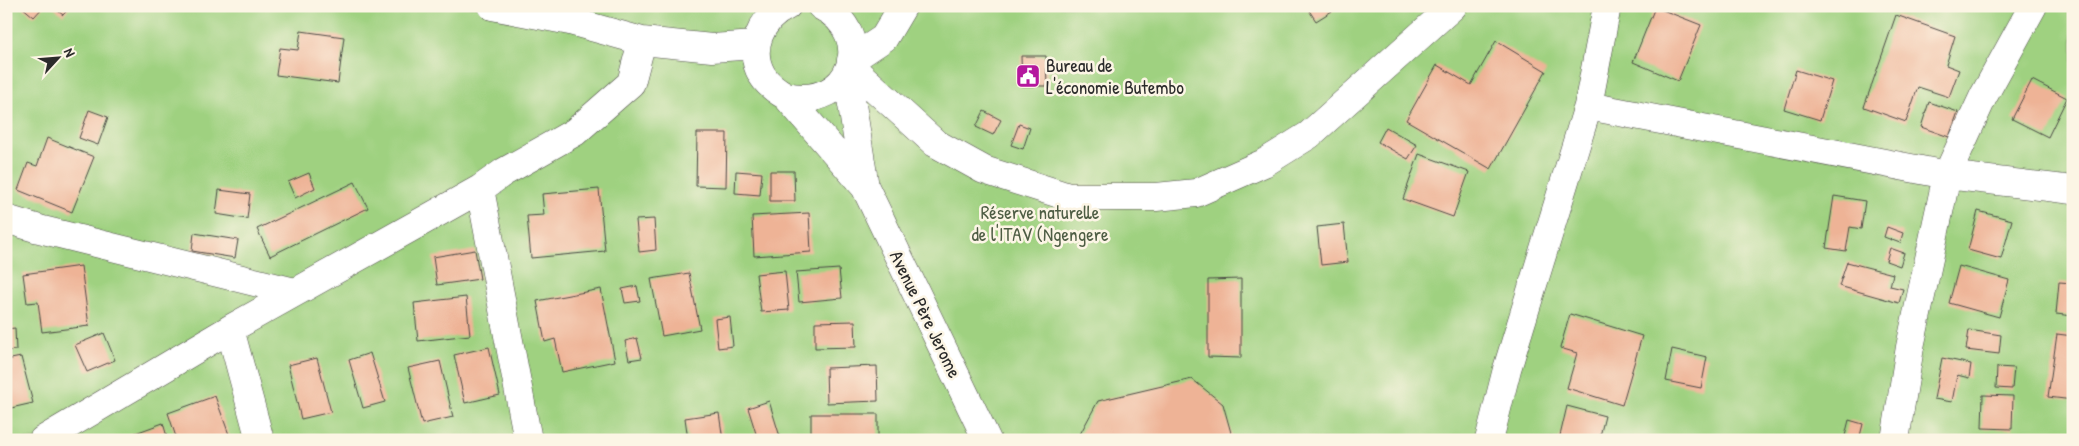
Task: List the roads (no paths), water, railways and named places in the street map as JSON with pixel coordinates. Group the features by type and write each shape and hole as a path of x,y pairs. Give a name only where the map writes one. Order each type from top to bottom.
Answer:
{"street":[{"path":"492,6 570,21 642,41 712,48 756,45"},
{"path":"787,6 777,11 767,20 760,32 756,45 757,61 762,76 773,88 786,96 865,187"},
{"path":"821,6 841,20 848,32 851,46 849,66 865,187"},
{"path":"786,96 807,99 828,94 839,85 849,66 884,38 903,6"},
{"path":"849,66 935,144 984,170 1069,197 1156,197 1196,193 1264,163 1309,136 1453,6"},
{"path":"1489,440 1507,369 1588,106 1607,6"},
{"path":"1895,440 1910,348 1947,175 1983,97 2033,6"},
{"path":"42,440 230,329 480,189 504,172 575,132 631,83 642,41"},
{"path":"1588,106 1947,175 2073,190"},
{"name":"Avenue Père Jerome","path":"865,187 986,440"},
{"path":"480,189 523,439"},
{"path":"6,219 39,229 295,292"},
{"path":"230,329 260,440"}],"place":[{"name":"Bureau de L'économie Butembo","path":"1028,76"}],"park label":[{"name":"Réserve naturelle de l'ITAV (Ngengere","path":"1040,223"}]}
